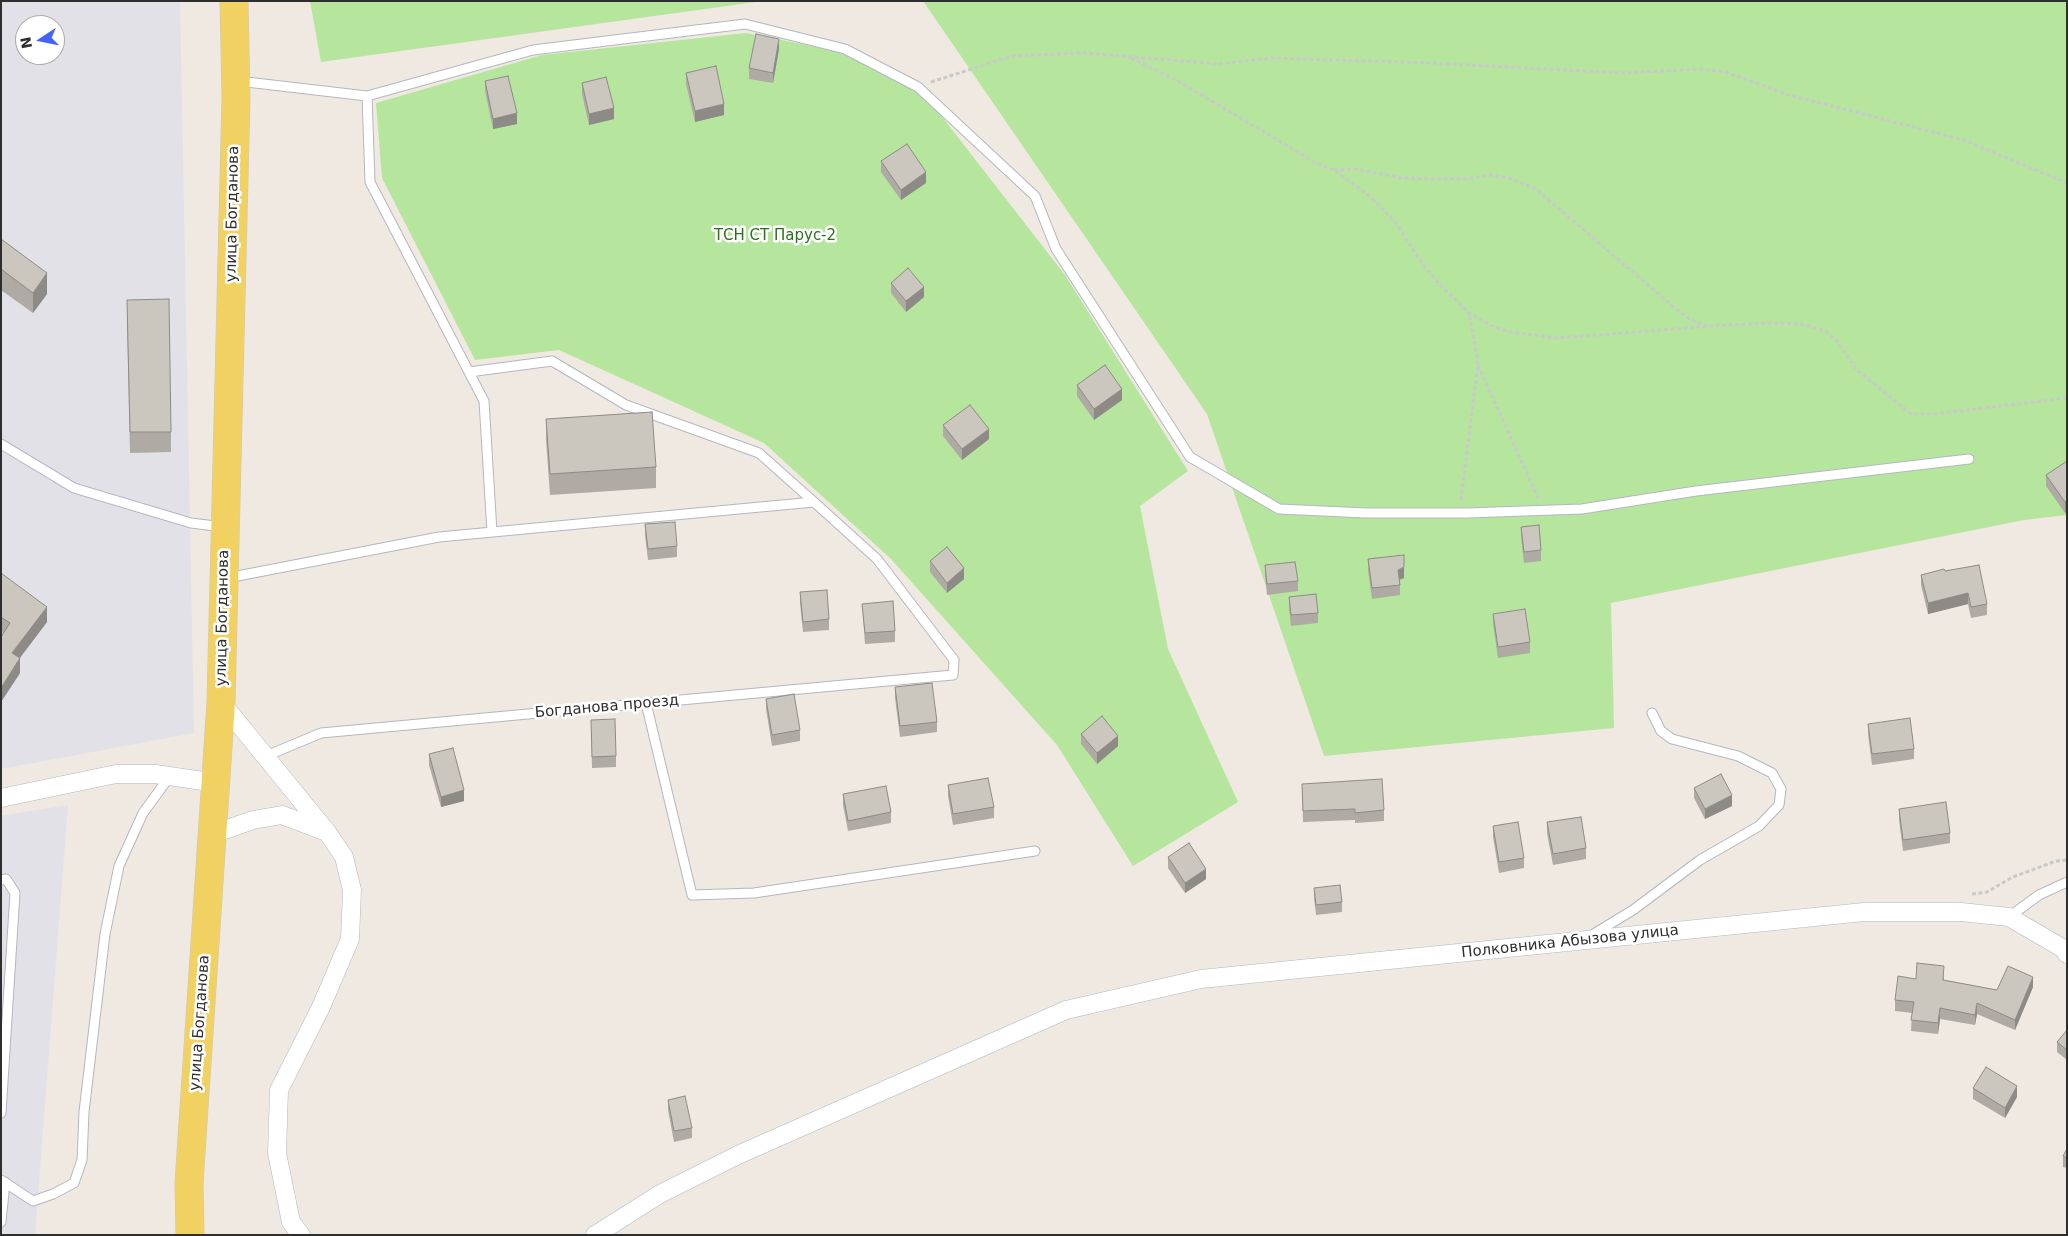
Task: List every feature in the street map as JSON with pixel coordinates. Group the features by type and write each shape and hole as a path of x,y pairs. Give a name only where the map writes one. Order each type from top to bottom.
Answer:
{"main road":[{"name":"улица Богданова","path":"190,1235 189,1183 221,702 235,81 234,1"}],"street":[{"path":"221,702 327,832 344,856 352,890 350,939 321,1006 280,1090 277,1153 295,1231"},
{"path":"1,798 116,774 170,776 217,783"},
{"path":"213,834 253,820 282,815 327,832"},
{"name":"Полковника Абызова улица","path":"595,1235 660,1194 738,1155 1066,1010 1201,979 1864,912 1961,912 2009,917 2066,951"}],"lane":[{"path":"235,81 367,96 534,50 744,24 845,50 918,87 1035,196 1056,249 1190,457 1279,509 1459,513 1582,509 1696,491 1969,459"},
{"path":"367,96 370,182 484,402 492,532"},
{"path":"468,372 552,361 626,405 759,453 814,502"},
{"path":"1,444 74,488 191,523 225,527"},
{"path":"224,579 439,537 814,502"},
{"name":"Богданова проезд","path":"266,756 322,733 953,675 954,660 877,560 814,502"},
{"path":"646,703 692,895 754,893 1035,851"},
{"path":"1583,940 1633,910 1700,860 1759,826 1778,805 1781,789 1772,773 1738,756 1672,738 1661,731 1652,713"},
{"path":"3,1181 33,1201 54,1194 74,1182 82,1160 84,1112 105,934 119,866 143,813 170,776"},
{"path":"1,880 6,879 15,893 1,1113"},
{"path":"2009,917 2039,895 2067,882"},
{"path":"1,1222 3,1181"}],"path":[{"path":"918,87 1012,56 1085,53 1218,64 1270,58 1432,63 1623,73 1680,69 1726,72 1788,94 1964,140 2067,183"},
{"path":"1128,57 1178,81 1316,163 1333,170 1372,198 1396,223 1429,272 1469,313 1494,327 1511,332 1558,338 1774,323 1802,324 1825,331 1837,341 1857,370 1911,414 1934,414 2067,398"},
{"path":"1333,170 1355,169 1402,178 1464,179 1492,175 1510,178 1536,189 1674,308 1689,319 1708,327"},
{"path":"1469,313 1478,364 1544,510"},
{"path":"1459,513 1470,439 1478,364"},
{"path":"1970,894 1987,892 2013,878 2056,861 2067,860"}],"shaded area":[{"path":"1,1 180,1 194,733 1,769"},
{"path":"68,805 35,1235 1,1235 1,816"}],"green space":[{"path":"310,1 763,1 321,62"},
{"path":"923,1 2067,1 2067,515 2024,520 1611,603 1614,728 1324,756 1207,414"},
{"name":"ТСН СТ Парус-2","path":"746,33 837,51 922,91 1065,275 1188,471 1140,506 1168,649 1238,802 1133,866 1057,745 891,559 764,443 559,350 475,360 382,178 376,103 542,55"}],"building":[{"path":"756,34 779,39 773,73 749,68"},
{"path":"716,66 724,104 695,111 686,73"},
{"path":"508,76 517,113 493,119 485,81"},
{"path":"606,77 614,108 589,114 582,83"},
{"path":"907,144 926,172 901,190 881,161"},
{"path":"1,239 47,273 33,293 1,269"},
{"path":"908,268 924,287 906,301 891,283"},
{"path":"169,299 171,432 130,432 127,300"},
{"path":"1105,365 1122,389 1094,409 1077,385"},
{"path":"970,405 989,429 962,449 943,425"},
{"path":"652,412 656,467 550,474 546,419"},
{"path":"2067,461 2067,501 2065,502 2046,475"},
{"path":"675,522 677,546 648,549 645,524"},
{"path":"1539,525 1541,550 1524,552 1521,527"},
{"path":"947,547 964,568 947,583 930,561"},
{"path":"1404,555 1404,567 1398,570 1400,585 1372,588 1368,559"},
{"path":"1295,562 1298,581 1267,584 1265,565"},
{"path":"1979,565 1987,604 1971,607 1968,593 1928,603 1921,575 1944,569 1945,571"},
{"path":"1,573 47,607 12,653 20,658 1,688 1,637 10,623 1,617"},
{"path":"827,590 829,619 803,622 800,592"},
{"path":"1316,594 1318,613 1291,615 1289,597"},
{"path":"893,601 895,631 865,633 862,604"},
{"path":"1525,609 1530,642 1498,647 1493,614"},
{"path":"932,683 937,722 900,726 895,687"},
{"path":"794,694 800,730 772,735 766,699"},
{"path":"1102,716 1118,736 1097,753 1081,734"},
{"path":"1910,718 1914,749 1872,754 1868,724"},
{"path":"615,719 616,756 592,757 591,720"},
{"path":"453,748 464,790 441,797 429,754"},
{"path":"1721,774 1732,795 1705,809 1694,788"},
{"path":"988,778 994,807 953,814 948,785"},
{"path":"1382,779 1384,810 1355,813 1355,809 1303,811 1302,784"},
{"path":"886,786 891,812 848,821 843,794"},
{"path":"1946,802 1950,833 1903,840 1899,809"},
{"path":"1581,817 1586,848 1553,854 1547,822"},
{"path":"1518,822 1524,858 1499,862 1493,826"},
{"path":"1189,843 1206,869 1185,883 1168,857"},
{"path":"1340,885 1342,902 1316,905 1314,888"},
{"path":"1917,963 1944,966 1943,980 1997,990 2008,966 2033,977 2015,1020 1977,1003 1975,1015 1940,1008 1938,1023 1911,1020 1914,1002 1895,1000 1898,976 1916,979"},
{"path":"2067,1030 2067,1050 2057,1042"},
{"path":"1986,1067 2017,1086 2005,1108 1973,1088"},
{"path":"685,1096 692,1128 674,1131 668,1100"},
{"path":"2067,1149 2067,1158 2063,1156"}]}
